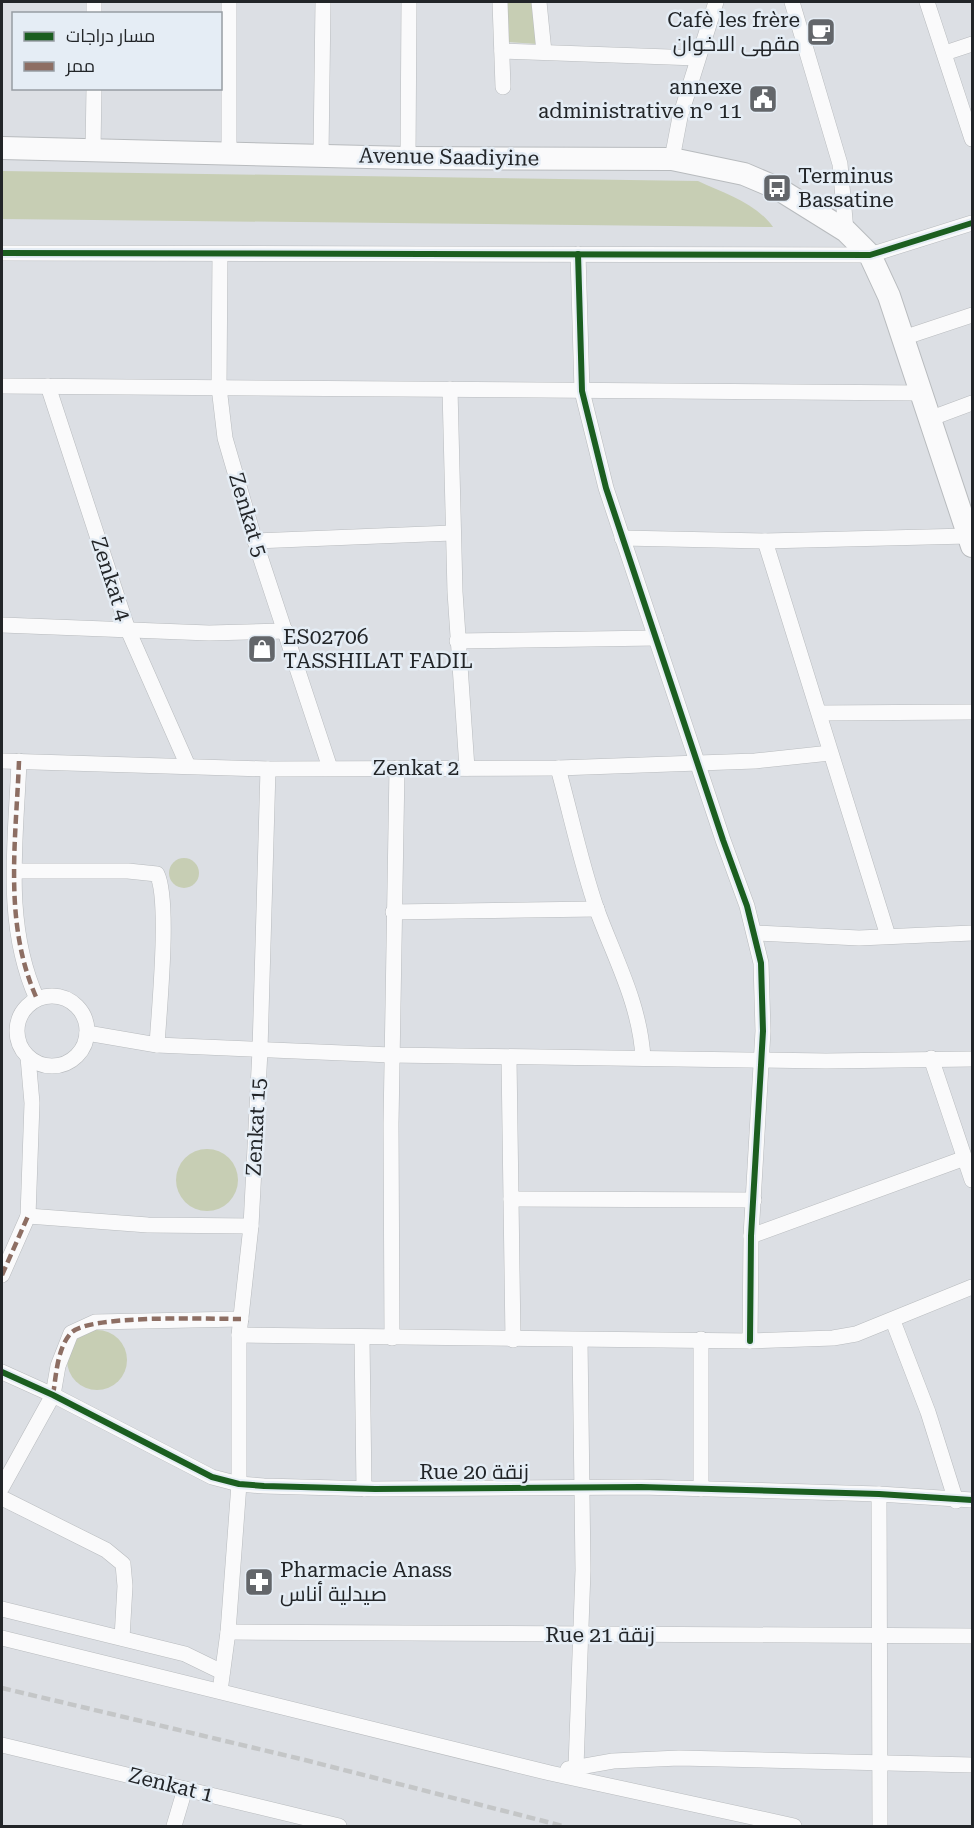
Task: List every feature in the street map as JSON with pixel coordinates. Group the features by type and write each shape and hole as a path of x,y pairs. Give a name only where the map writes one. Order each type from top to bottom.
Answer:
{"main road":[{"name":"Avenue Saadiyine","path":"2,147 408,158 672,159 709,165 762,181 816,210 846,231 870,255"},
{"path":"870,255 903,338 929,419 965,498 970,541"}],"street":[{"path":"229,2 225,59 229,153"},
{"path":"321,155 322,2"},
{"path":"408,158 410,2"},
{"path":"500,2 503,87"},
{"path":"539,2 544,52"},
{"path":"672,159 680,117 716,2"},
{"path":"792,2 840,164 846,231"},
{"path":"927,2 972,136"},
{"path":"945,53 972,44"},
{"path":"502,51 697,58"},
{"path":"93,90 93,150"},
{"path":"2,253 870,255 972,223"},
{"name":"Zenkat 5","path":"220,254 219,387 225,438 255,541 330,768"},
{"path":"579,254 582,391 606,488 755,933 763,999 762,1060 751,1236 750,1341"},
{"path":"903,338 972,315"},
{"path":"2,386 921,393"},
{"name":"Zenkat 4","path":"48,386 128,630 188,766"},
{"path":"450,389 452,533 457,641 467,768"},
{"path":"929,419 972,403"},
{"path":"255,541 452,533"},
{"path":"622,538 970,541"},
{"path":"765,541 820,713 830,753 867,861 888,936"},
{"path":"2,625 209,633 286,631"},
{"path":"457,641 656,638"},
{"path":"820,713 972,712"},
{"name":"Zenkat 2","path":"2,761 268,769 558,768 755,761 830,753"},
{"path":"19,761 15,871 16,932 37,999"},
{"path":"392,1338 393,912 397,768"},
{"path":"558,768 597,909 634,1004 643,1058"},
{"name":"Zenkat 15","path":"220,1691 228,1632 239,1484 239,1335 251,1226 260,1050 268,769"},
{"path":"15,871 128,871 157,874 160,881 163,924 157,1045"},
{"path":"393,912 597,909"},
{"path":"755,933 824,937 972,933"},
{"path":"2,1275 28,1216 32,1103 28,1057 9,1030 26,1007 37,999 55,996 72,1002 84,1016 87,1033 81,1052 65,1064 45,1066 28,1057"},
{"path":"87,1033 157,1045 392,1055 762,1060 972,1059"},
{"path":"508,1058 513,1340"},
{"path":"931,1058 972,1180"},
{"path":"751,1236 965,1158"},
{"path":"511,1199 754,1200"},
{"path":"28,1216 148,1225 251,1226"},
{"path":"239,1335 513,1340 750,1341 832,1338 856,1334 893,1321 972,1287"},
{"path":"2,1487 53,1395 57,1366 71,1333 95,1323 241,1318"},
{"path":"893,1321 928,1412 956,1501"},
{"path":"362,1338 363,1489"},
{"path":"700,1488 701,1339"},
{"path":"576,1767 581,1636 580,1340"},
{"name":"Rue 20 زنقة","path":"2,1372 53,1395 212,1477 239,1484 363,1489 700,1488 879,1494 956,1501 972,1500"},
{"path":"879,1494 880,1827"},
{"path":"2,1498 106,1550 123,1564 125,1586 122,1638"},
{"path":"2,1609 185,1654 222,1672"},
{"name":"Rue 21 زنقة","path":"228,1632 581,1636 972,1636"},
{"path":"2,1638 550,1773 794,1827"},
{"name":"Zenkat 1","path":"2,1745 186,1789 280,1819 339,1827"},
{"path":"550,1773 613,1761 679,1758 811,1759 972,1765"},
{"path":"174,1827 186,1789"}],"green space":[{"path":"507,2 537,2 537,44 507,42"},
{"path":"2,171 698,181 748,205 766,218 773,227 2,219"},
{"path":"184,858 195,862 199,873 195,884 184,888 173,884 169,873 173,862"},
{"path":"207,1149 219,1151 229,1158 236,1168 238,1180 236,1192 229,1202 219,1209 207,1211 195,1209 185,1202 178,1192 176,1180 178,1168 185,1158 195,1151"},
{"path":"97,1330 114,1335 122,1343 127,1360 122,1377 114,1385 97,1390 80,1385 72,1377 67,1360 72,1343 80,1335"}],"railway":[{"path":"2,1688 301,1759 563,1826"}],"marked path":[{"path":"19,761 14,852 16,912 19,941 26,971 37,999"},
{"path":"2,1275 28,1216"},
{"path":"53,1395 63,1346 71,1333 82,1327 125,1320 241,1319"}],"cycle path":[{"path":"2,253 870,255 972,223"},
{"path":"578,254 582,391 606,488 747,906 761,963 763,1031 751,1236 750,1341"},
{"path":"2,1372 53,1395 212,1477 239,1484 375,1489 641,1487 879,1494 972,1500"}],"place":[{"name":"Cafè les frère مقهى الاخوان","path":"821,32"},
{"name":"annexe administrative n° 11","path":"763,99"},
{"name":"Terminus Bassatine","path":"777,188"},
{"name":"ES02706 TASSHILAT FADIL","path":"262,649"},
{"name":"Pharmacie Anass صيدلية أناس","path":"259,1582"}]}
